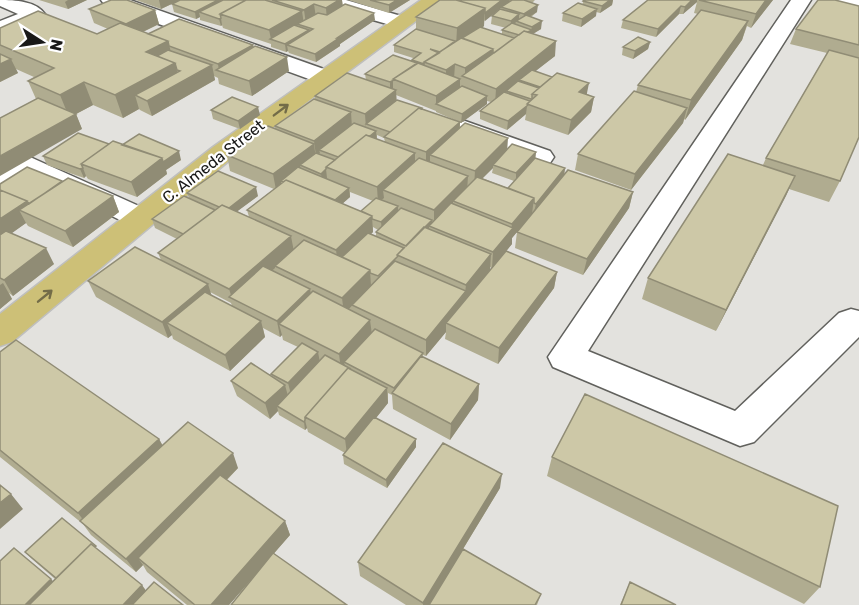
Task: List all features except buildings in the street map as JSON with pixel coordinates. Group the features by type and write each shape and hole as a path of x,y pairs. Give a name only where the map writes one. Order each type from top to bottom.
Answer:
{"main road":[{"name":"C. Almeda Street","path":"0,333 140,218 325,76 434,0"}],"street":[{"path":"0,28 35,14 2,0"},
{"path":"111,0 376,95"},
{"path":"324,0 401,22"},
{"path":"801,0 566,357 740,430 851,322 859,324"},
{"path":"837,0 859,5"},
{"path":"159,17 183,4"},
{"path":"442,120 541,158"},
{"path":"0,182 30,165 140,218"}]}
